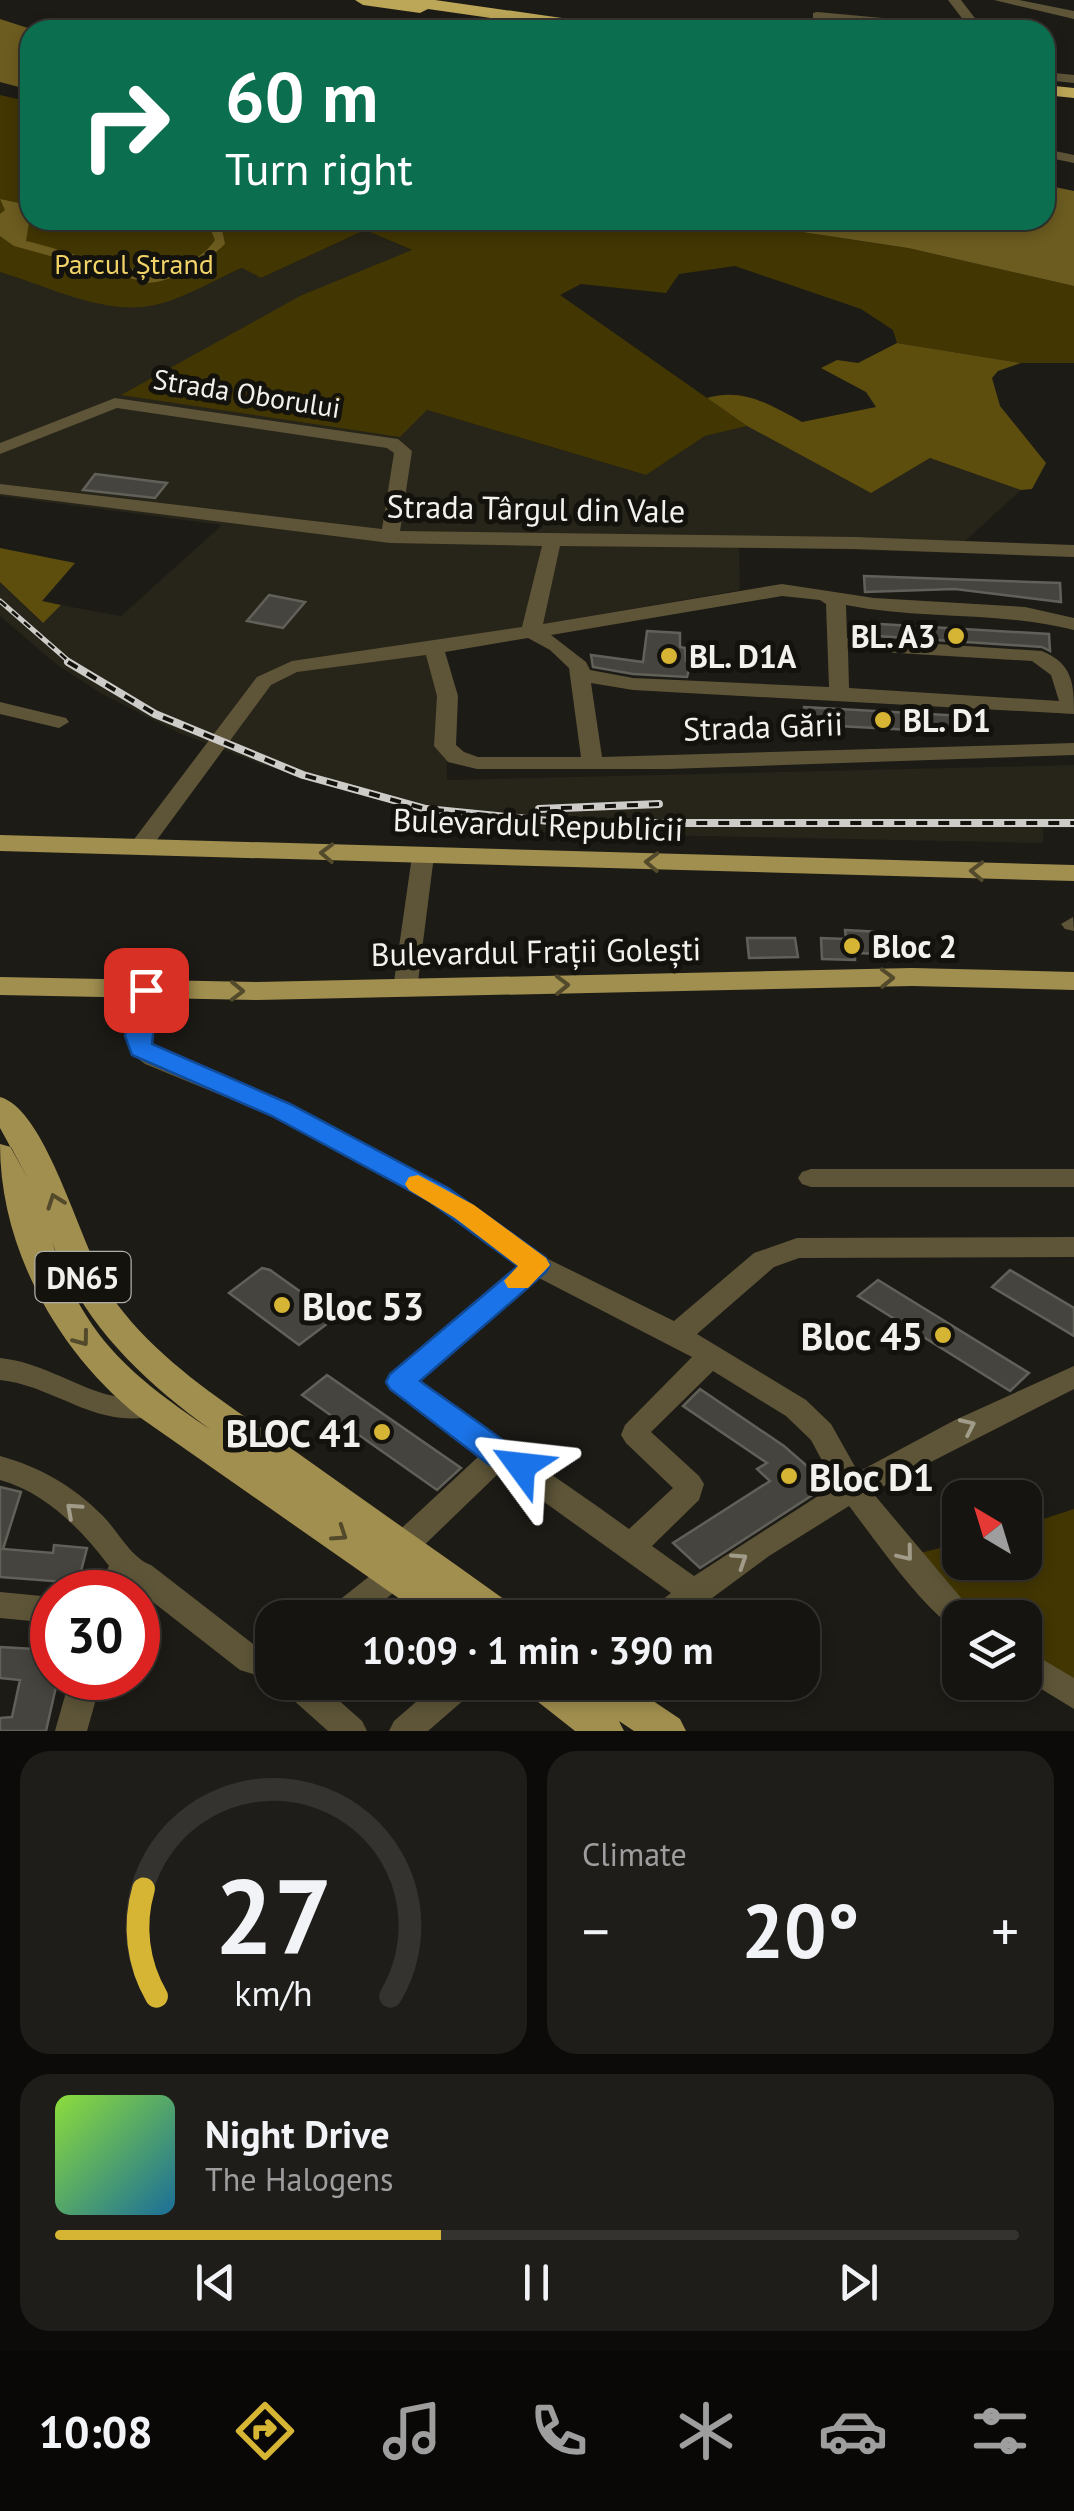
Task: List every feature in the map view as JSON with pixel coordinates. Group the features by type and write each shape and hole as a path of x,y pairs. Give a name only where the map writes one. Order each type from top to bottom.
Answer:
{"highway":[{"path":"363,0 504,20"},
{"path":"400,0 541,20"}],"main road":[{"name":"Bulevardul Republicii","path":"0,843 1074,873"},
{"name":"Bulevardul Frații Golești","path":"0,986 405,989 912,977 1074,981"},
{"name":"DN65","path":"0,1108 37,1158 86,1283 140,1353 399,1559 439,1600"},
{"name":"DN65","path":"0,1155 25,1205 55,1294 72,1326 109,1370 150,1406 471,1600"},
{"path":"582,1700 604,1731"},
{"path":"600,1700 666,1731"}],"street":[{"path":"954,0 970,20"},
{"path":"1000,0 1074,16 1068,34"},
{"name":"Strada Oborului","path":"0,449 116,403 392,444 403,451 390,537"},
{"name":"Strada Târgul din Vale","path":"0,489 390,537 837,543 1074,551"},
{"path":"531,632 552,541"},
{"path":"140,847 264,682 292,667 434,648 782,590 877,604 1026,611 1074,624"},
{"path":"826,595 836,602 839,694"},
{"path":"531,632 569,656 582,676 592,762"},
{"path":"582,676 634,684 1072,708 1066,681 1054,664 1035,655 838,643"},
{"name":"Strada Gării","path":"434,648 449,688 450,724 445,746 456,757 477,763 1074,749"},
{"path":"0,708 59,722"},
{"path":"405,989 424,856"},
{"path":"146,990 138,1036 141,1049 264,1102 438,1195 536,1265 677,1335 809,1418 852,1488 943,1600"},
{"path":"811,1178 1074,1178"},
{"path":"677,1335 764,1260 797,1248 1074,1247"},
{"path":"536,1265 400,1382 498,1456 521,1466 694,1592"},
{"path":"633,1545 688,1492 689,1484 644,1445 636,1435 638,1426 712,1355"},
{"path":"0,1369 28,1373 112,1409 150,1406"},
{"path":"684,1600 852,1488 956,1431 1074,1377"},
{"path":"357,1600 498,1456"},
{"path":"0,1468 26,1474 46,1486 120,1554 120,1570"},
{"path":"160,1588 255,1661"},
{"path":"0,1605 30,1608"},
{"path":"1042,1673 1074,1695"},
{"path":"71,1731 80,1700"},
{"path":"316,1700 351,1731"},
{"path":"405,1731 441,1700"}],"shaded area":[{"path":"0,19 20,25 20,87 0,82"},
{"path":"1055,187 1074,191 1074,286 908,248 788,230 1055,230"},
{"path":"0,199 20,203 20,230 28,230 26,241 125,268 175,267 197,258 215,240 211,230 222,230 225,244 190,270 148,283 14,246 0,236 0,214 5,210"},
{"path":"365,230 413,251 302,295 426,410 646,475 705,436 747,426 871,493 930,458 1021,490 952,553 739,546 740,590 435,643 446,710 447,780 1074,765 1074,828 1043,828 1043,843 548,833 405,806 263,765 179,733 102,694 56,664 0,616 0,582 42,623 61,605 121,616 222,525 0,496 0,272 105,305 161,303 243,268 261,278"},
{"path":"897,343 1021,363 998,371 992,378 1000,406 1046,463 1032,489 1021,490 930,458 871,493 747,426 707,398 745,396 802,422 876,407 866,392 821,368 837,360 858,363"},
{"path":"0,548 75,563 42,601 61,605 43,623 0,582"}],"green space":[{"name":"Parcul Ștrand","path":"0,95 20,100 20,230 365,230 261,278 242,268 180,297 142,307 88,301 0,272"},
{"path":"365,230 788,230 908,248 1074,286 1074,363 1021,363 897,343 893,330 861,309 735,266 679,274 666,293 581,284 560,295 747,426 705,436 646,475 427,410 400,437 121,395 302,295 412,250"},
{"path":"1074,1509 1074,1695 1042,1673 1042,1600 948,1600 908,1556 942,1548 942,1580 1042,1580 1042,1519"}],"building":[{"path":"95,474 167,483 155,498 83,490"},
{"path":"864,576 1060,583 1061,602 955,589 865,592"},
{"path":"269,595 305,602 283,628 247,621"},
{"name":"BL. A3","path":"863,623 1049,634 1050,651 1042,647 862,635"},
{"name":"BL. D1A","path":"647,631 680,633 680,647 685,648 686,661 691,662 687,677 593,667 591,655 643,662"},
{"name":"BL. D1","path":"804,707 963,716 965,733 802,724"},
{"name":"Bloc 2","path":"845,930 881,932 883,954 855,953 855,960 822,959 821,938 846,939"},
{"path":"747,938 795,938 798,957 749,958"},
{"name":"Bloc 53","path":"262,1268 336,1317 299,1345 229,1293"},
{"path":"1010,1270 1074,1308 1074,1336 992,1287"},
{"name":"Bloc 45","path":"878,1280 1029,1373 1010,1391 858,1296"},
{"name":"BLOC 41","path":"327,1375 461,1468 437,1490 302,1395"},
{"name":"Bloc D1","path":"700,1389 784,1446 814,1472 814,1494 700,1568 673,1543 770,1481 757,1469 767,1463 683,1406"},
{"path":"0,1487 21,1492 3,1549 53,1553 54,1545 87,1548 81,1570 30,1570 30,1579 0,1577"},
{"path":"0,1647 30,1649 30,1700 53,1700 46,1731 0,1731 0,1718 12,1717 20,1680 0,1678"}],"railway":[{"path":"0,601 72,664"},
{"path":"68,662 155,714 303,775 426,809 570,823 1074,823"},
{"path":"539,809 659,804"}],"slow traffic":[{"path":"418,1184 536,1265 518,1281"}],"place":[{"name":"BL. A3","path":"956,636"},
{"name":"BL. D1A","path":"669,656"},
{"name":"BL. D1","path":"883,720"},
{"name":"Bloc 2","path":"852,946"},
{"name":"Bloc 53","path":"282,1305"},
{"name":"Bloc 45","path":"943,1335"},
{"name":"BLOC 41","path":"382,1432"},
{"name":"Bloc D1","path":"789,1476"}],"route":[{"path":"146,990 138,1036 141,1049 154,1058 281,1110 438,1195 536,1265 400,1382 498,1456 521,1466"}]}
